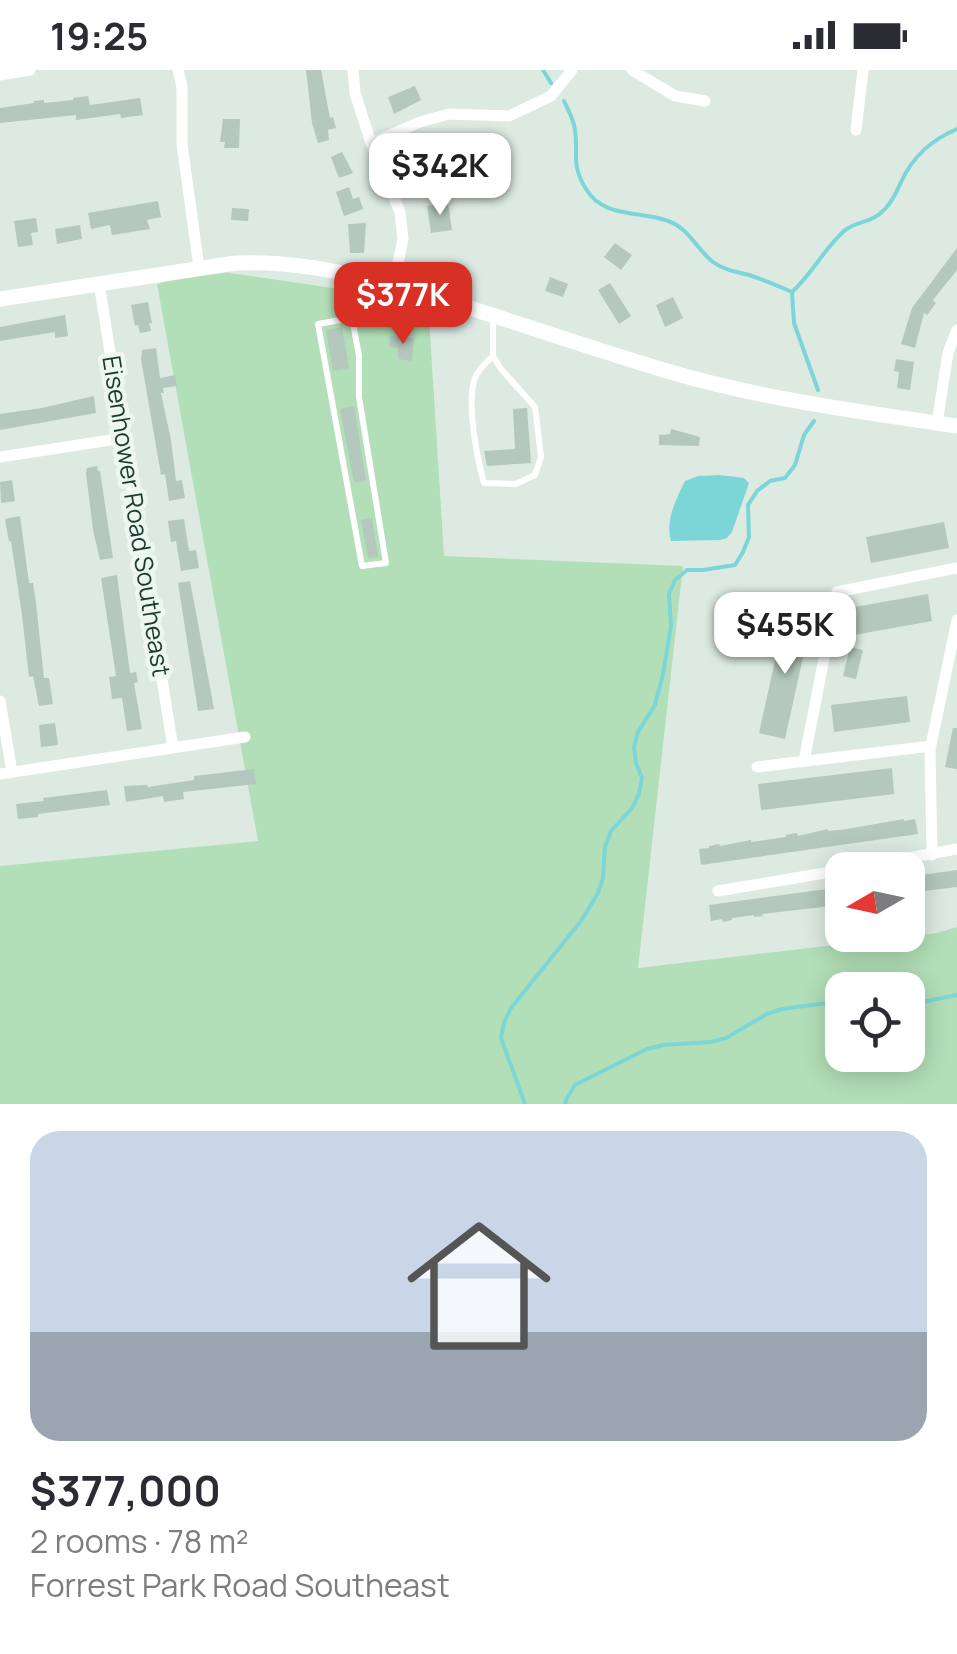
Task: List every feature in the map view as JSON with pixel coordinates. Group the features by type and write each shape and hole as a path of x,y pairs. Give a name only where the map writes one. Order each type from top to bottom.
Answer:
{"street":[{"path":"0,75 30,70"},
{"path":"178,70 182,86 182,144 199,268"},
{"path":"353,70 355,93 371,143 400,212 403,239 393,286"},
{"path":"371,143 449,114 509,116 551,96 572,70"},
{"path":"632,70 675,96 704,101"},
{"path":"856,130 863,70"},
{"path":"0,299 236,263 261,262 344,272 732,389 957,426"},
{"name":"Eisenhower Road Southeast","path":"98,283 173,748"},
{"path":"937,423 948,353 957,330"},
{"path":"0,457 124,438"},
{"path":"804,761 837,592 957,568"},
{"path":"932,855 931,746 957,620"},
{"path":"0,701 6,773 245,737"},
{"path":"757,767 931,746"},
{"path":"925,856 957,849"},
{"path":"718,891 825,873"}],"lane":[{"path":"344,272 359,356 359,397 386,563 362,566 318,324 352,318"},
{"path":"493,356 474,381 477,457 484,483 516,484 535,475 541,457 534,407 493,356 494,316"}],"green space":[{"path":"209,270 428,302 444,556 683,566 638,968 825,946 825,952 925,952 925,934 957,927 957,1104 0,1104 0,866 258,841 157,284"}],"water":[{"path":"720,475 744,478 749,483 732,532 720,540 671,541 670,518 685,481"}],"building":[{"path":"306,70 321,70 330,118 333,117 336,128 328,130 329,140 318,143 312,123"},
{"path":"415,86 421,100 394,114 388,97"},
{"path":"88,96 90,105 140,98 143,115 76,120 76,115 0,123 0,108"},
{"path":"223,119 240,119 239,148 224,148 225,142 220,142"},
{"path":"342,152 353,173 339,178 331,157"},
{"path":"423,155 433,178 414,185 404,162"},
{"path":"349,187 353,199 359,197 363,209 344,216 336,192"},
{"path":"158,201 161,217 147,220 150,229 112,235 110,225 91,229 88,213"},
{"path":"448,203 452,230 431,233 427,206"},
{"path":"232,208 249,209 248,221 231,220"},
{"path":"36,218 38,232 31,233 33,245 18,247 14,221"},
{"path":"366,223 364,253 350,253 348,224"},
{"path":"80,225 82,239 57,244 55,229"},
{"path":"615,243 632,255 621,270 604,257"},
{"path":"957,248 957,270 933,300 936,303 927,315 924,313 915,348 901,344 912,308"},
{"path":"550,277 568,284 563,297 545,291"},
{"path":"610,283 631,316 619,324 598,290"},
{"path":"673,297 683,318 665,327 656,305"},
{"path":"148,302 151,331 140,333 131,305"},
{"path":"65,315 68,336 55,338 55,332 0,341 0,327"},
{"path":"342,327 349,368 333,371 326,330"},
{"path":"390,336 414,338 412,361 398,359 398,348 389,347"},
{"path":"156,348 160,378 175,375 177,386 163,388 161,393 176,481 182,480 185,498 169,501 141,359 142,350"},
{"path":"896,359 914,362 910,390 897,388"},
{"path":"94,396 96,413 0,430 0,414"},
{"path":"354,406 366,480 354,482 340,409"},
{"path":"527,408 531,463 487,466 484,451 515,449 513,409"},
{"path":"671,429 700,437 699,446 659,445 659,435 670,434"},
{"path":"97,466 113,558 100,560 86,473 87,468"},
{"path":"12,480 15,501 1,503 0,482"},
{"path":"20,516 29,583 33,583 36,603 44,678 49,678 53,704 39,706 33,676 29,677 5,519"},
{"path":"372,518 378,557 368,558 361,520"},
{"path":"184,519 189,551 196,550 199,568 181,571 168,521"},
{"path":"944,522 949,548 871,563 866,537"},
{"path":"117,575 130,673 136,672 138,682 134,683 142,729 127,731 122,698 112,699 109,677 116,676 101,578"},
{"path":"190,581 214,709 198,711 178,583"},
{"path":"928,594 932,621 854,635 849,608"},
{"path":"785,615 811,621 785,739 759,733"},
{"path":"850,647 863,650 856,679 843,676"},
{"path":"907,696 910,722 834,732 831,705"},
{"path":"55,723 58,745 41,747 39,725"},
{"path":"953,728 957,728 957,769 945,767"},
{"path":"892,768 894,794 761,810 758,784"},
{"path":"254,769 256,784 183,792 184,799 164,802 163,796 126,802 124,786 148,787 194,780 194,776"},
{"path":"107,790 110,805 18,819 16,804"},
{"path":"915,819 918,834 701,865 699,849 709,846"},
{"path":"957,870 957,887 925,891 925,875"},
{"path":"825,889 825,907 723,922 711,921 709,905"}],"waterway":[{"path":"543,70 551,83"},
{"path":"564,101 574,126 578,172 594,199 612,209 675,224 717,265 792,292"},
{"path":"792,292 844,231 885,209 911,164 924,150 957,129"},
{"path":"792,292 794,323 818,390"},
{"path":"525,1104 501,1038 504,1023 511,1008 581,921 598,893 611,831 639,794 642,778 634,747 638,732 655,705 663,674 671,626 669,594 675,580 687,570 735,565 749,537 748,505 770,481 785,478 795,465 804,435 814,421"},
{"path":"925,1002 957,995"},
{"path":"565,1104 575,1085 647,1049 711,1042 726,1038 767,1014 825,1003"}]}
